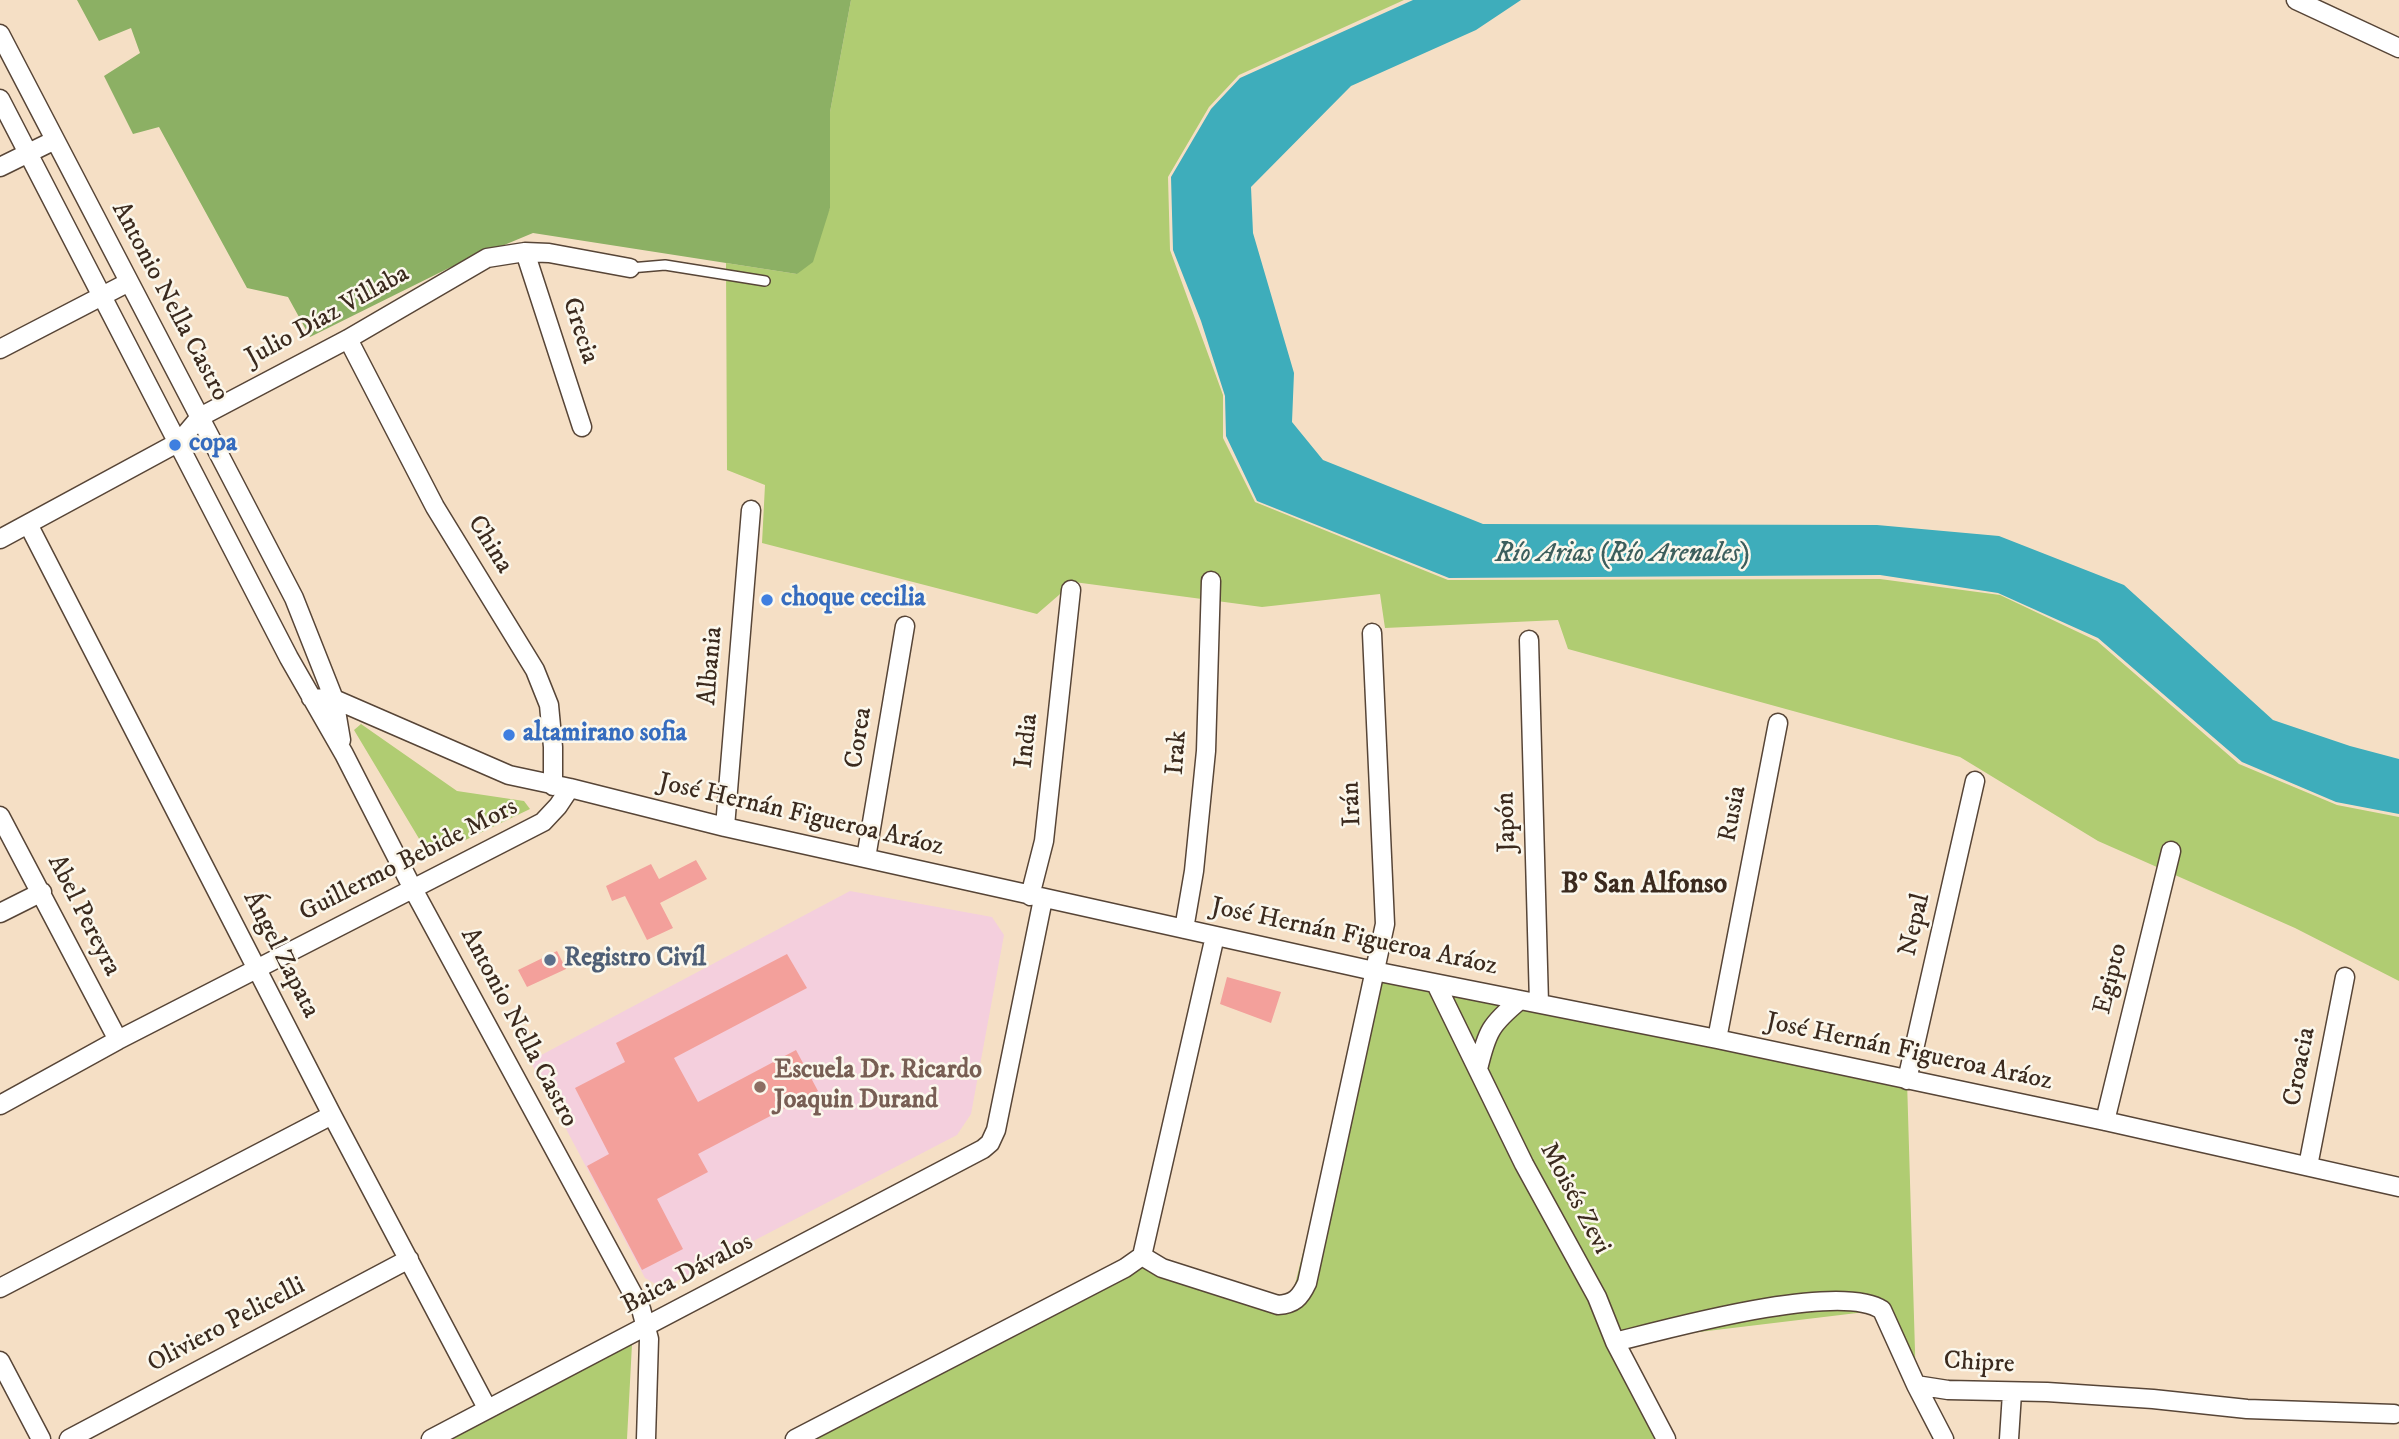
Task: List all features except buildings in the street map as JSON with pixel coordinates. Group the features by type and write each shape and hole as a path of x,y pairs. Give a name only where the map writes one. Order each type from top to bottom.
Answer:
{"street":[{"path":"2295,0 2399,48"},
{"name":"Antonio Nella Castro","path":"0,34 293,598 334,699 344,754"},
{"name":"Antonio Nella Castro","path":"0,99 312,698 641,1309 647,1326"},
{"path":"0,167 55,139"},
{"name":"Julio Díaz Villaba","path":"0,539 179,442 200,417 348,339 487,258 525,252 549,253 630,268"},
{"name":"Grecia","path":"525,252 582,427"},
{"path":"0,349 129,282"},
{"name":"China","path":"348,339 435,507 535,670 549,705 553,747 561,787"},
{"name":"Albania","path":"725,827 751,510"},
{"name":"Ángel Zapata","path":"28,524 332,1115 487,1408"},
{"name":"Irak","path":"1184,929 1194,871 1206,751 1210,581"},
{"name":"India","path":"970,1157 990,1143 996,1130 1037,897 1071,590"},
{"name":"Corea","path":"866,858 905,626"},
{"name":"Irán","path":"1142,1256 1162,1268 1278,1306 1290,1305 1301,1296 1307,1283 1385,924 1372,633"},
{"name":"Japón","path":"1529,639 1539,1003"},
{"name":"José Hernán Figueroa Aráoz","path":"312,698 334,699 509,775 725,827 1374,971 1717,1039 2105,1121 2399,1187"},
{"name":"Rusia","path":"1717,1039 1778,723"},
{"name":"Nepal","path":"1907,1080 1975,781"},
{"name":"Guillermo Bebide Mors","path":"0,1105 118,1040 543,822 558,806 561,787"},
{"name":"Abel Pereyra","path":"0,816 118,1040"},
{"name":"Egipto","path":"2105,1121 2171,850"},
{"path":"0,913 41,892"},
{"path":"795,1439 1125,1268 1142,1256 1215,936"},
{"name":"Croacia","path":"2308,1166 2346,977"},
{"name":"Moisés Zevi","path":"1436,984 1524,1164 1597,1297 1615,1342 1666,1439"},
{"path":"1478,1069 1490,1029 1499,1017 1520,1000"},
{"path":"0,1288 332,1115"},
{"name":"Baica Dávalos","path":"431,1439 970,1157"},
{"name":"Oliviero Pelicelli","path":"69,1439 409,1259"},
{"name":"Chipre","path":"1615,1342 1708,1318 1826,1301 1861,1301 1872,1303 1882,1310 1916,1385 1948,1390 2047,1392 2153,1399 2247,1409 2394,1414"},
{"path":"646,1439 649,1339 647,1326"},
{"path":"0,1361 41,1439"},
{"path":"1916,1385 1944,1439"},
{"path":"2009,1439 2012,1393"}],"lane":[{"path":"630,268 665,265 765,281"}],"shaded area":[{"name":"Escuela Dr. Ricardo Joaquin Durand","path":"850,891 992,917 1004,935 971,1114 957,1135 663,1288 645,1278 530,1061"}],"green space":[{"path":"77,0 851,0 830,112 830,208 813,262 797,274 533,233 449,268 310,337 288,297 247,288 159,127 133,134 104,76 140,53 131,28 99,41"},
{"path":"851,0 1404,0 1239,75 1209,107 1168,177 1170,250 1223,395 1223,438 1255,502 1448,580 1880,579 2000,595 2097,641 2239,764 2337,805 2399,817 2399,981 2295,928 2098,841 1960,757 1568,649 1558,620 1385,628 1380,594 1262,607 1074,582 1037,614 762,543 765,485 727,470 726,263 797,274 830,208 830,112"},
{"path":"361,724 457,791 524,801 530,809 430,857 354,730"},
{"path":"1374,971 1907,1080 1916,1385 1882,1310 1616,1342 1666,1439 794,1439 1142,1256 1290,1304"},
{"path":"632,1344 627,1439 452,1439"}],"water":[{"name":"Río Arias (Río Arenales)","path":"1413,0 1521,0 1476,30 1351,86 1251,187 1253,233 1294,373 1292,422 1323,460 1483,524 1877,525 1999,536 2124,585 2273,720 2399,759 2399,814 2336,802 2242,762 2098,638 1998,593 1880,575 1449,578 1257,501 1226,436 1225,396 1201,321 1173,250 1171,177 1211,109 1240,78"}],"place":[{"name":"copa","path":"175,445"},
{"name":"choque cecilia","path":"767,600"},
{"name":"altamirano sofia","path":"509,735"},
{"name":"Registro Civíl","path":"550,960"},
{"name":"Escuela Dr. Ricardo Joaquin Durand","path":"760,1087"}],"district":[{"name":"B° San Alfonso","path":"1644,886"}]}
